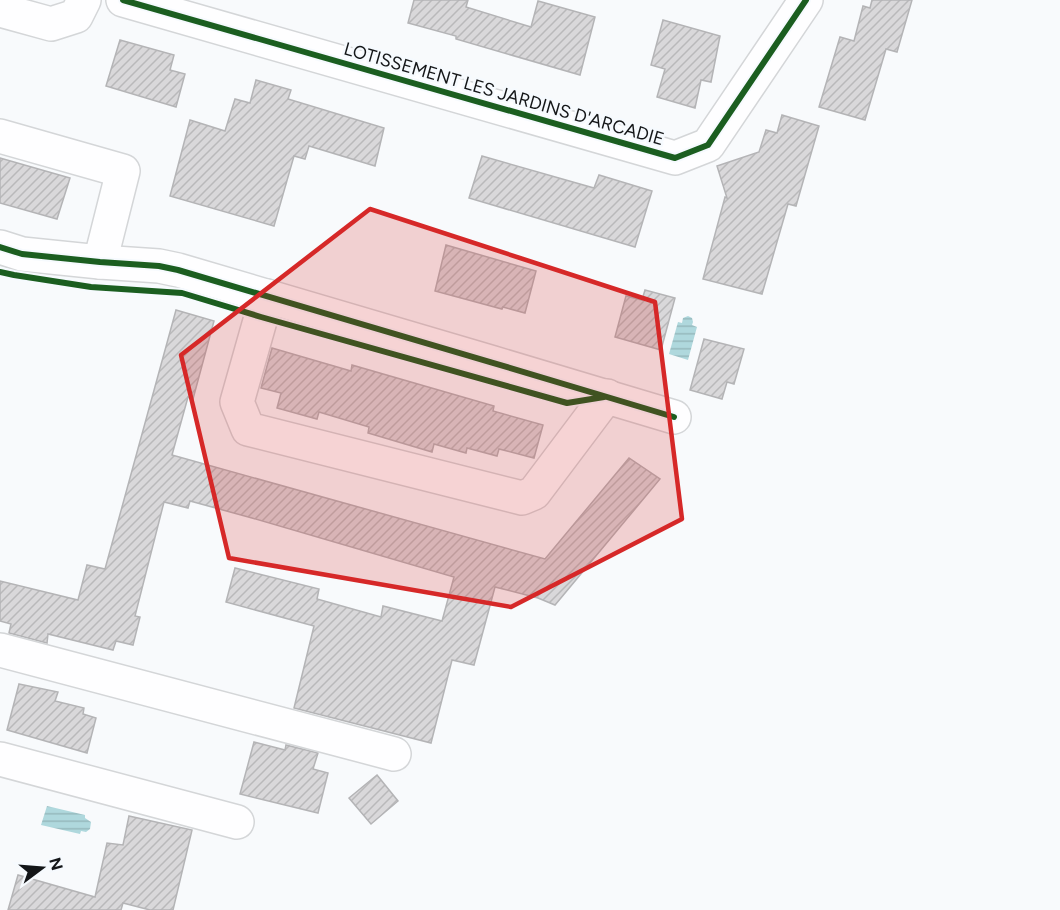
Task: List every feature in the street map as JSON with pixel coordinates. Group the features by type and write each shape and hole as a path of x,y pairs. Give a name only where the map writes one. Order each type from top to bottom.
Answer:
{"street":[{"path":"0,10 51,24 76,15 84,0"},
{"name":"LOTISSEMENT LES JARDINS D'ARCADIE","path":"123,0 675,158 708,145 806,0"},
{"path":"0,136 123,171 100,262"},
{"path":"0,247 22,254 159,266 178,270 674,417"},
{"path":"267,296 237,402 248,429 522,498 534,493 607,396"},
{"path":"0,650 394,754"},
{"path":"0,759 237,822"}],"highlighted area":[{"path":"370,209 655,302 682,519 511,607 229,558 181,355"}],"water":[{"path":"688,316 692,318 692,325 697,327 688,360 669,354 678,322 682,323 683,318"},
{"path":"47,806 85,815 85,818 91,822 90,829 86,832 81,831 80,834 41,825"}],"building":[{"path":"414,0 468,0 466,7 531,27 538,1 595,17 580,75 408,23"},
{"path":"872,0 912,0 897,52 886,49 865,120 819,107 840,37 854,41 863,6 870,8"},
{"path":"663,20 720,36 711,82 701,80 695,108 657,97 665,69 651,65"},
{"path":"120,40 174,55 170,70 185,74 176,107 106,86"},
{"path":"256,80 291,90 288,99 384,128 375,166 309,146 305,159 294,156 274,226 170,196 190,120 225,131 235,99 250,103"},
{"path":"782,115 819,126 796,206 788,204 762,294 703,279 725,197 727,198 717,166 759,152 766,130 777,133"},
{"path":"482,156 594,188 599,175 652,191 635,247 469,198"},
{"path":"0,158 70,178 57,219 0,203"},
{"path":"446,245 536,271 525,313 435,291"},
{"path":"645,290 675,298 661,350 615,337 626,296 642,300"},
{"path":"176,310 214,321 193,399 188,397 172,455 545,559 629,458 660,479 555,605 538,598 495,587 474,665 452,660 431,743 294,708 314,626 226,602 235,568 319,589 317,599 381,617 383,606 442,621 454,577 190,501 188,508 164,502 135,616 140,617 133,645 116,641 113,650 48,634 47,643 9,633 11,624 0,621 0,581 78,600 87,565 105,569"},
{"path":"704,339 744,349 734,384 727,382 722,399 690,390"},
{"path":"272,348 351,371 352,365 494,406 493,411 543,425 534,458 499,449 497,456 467,448 466,453 434,444 432,452 368,433 369,427 319,412 317,419 277,408 281,393 261,388"},
{"path":"19,684 58,692 55,701 84,708 83,714 96,718 87,753 7,730"},
{"path":"254,742 285,750 286,745 318,753 313,769 328,773 318,813 240,794"},
{"path":"377,775 398,801 371,824 349,798"},
{"path":"129,816 192,830 173,910 150,910 123,903 121,910 8,910 18,875 95,897 107,843 123,845"}],"cycle path":[{"path":"123,0 675,158 708,145 806,0"},
{"path":"0,247 22,254 159,266 178,270 674,417"},
{"path":"0,272 91,287 182,293 567,403 604,397"}]}
